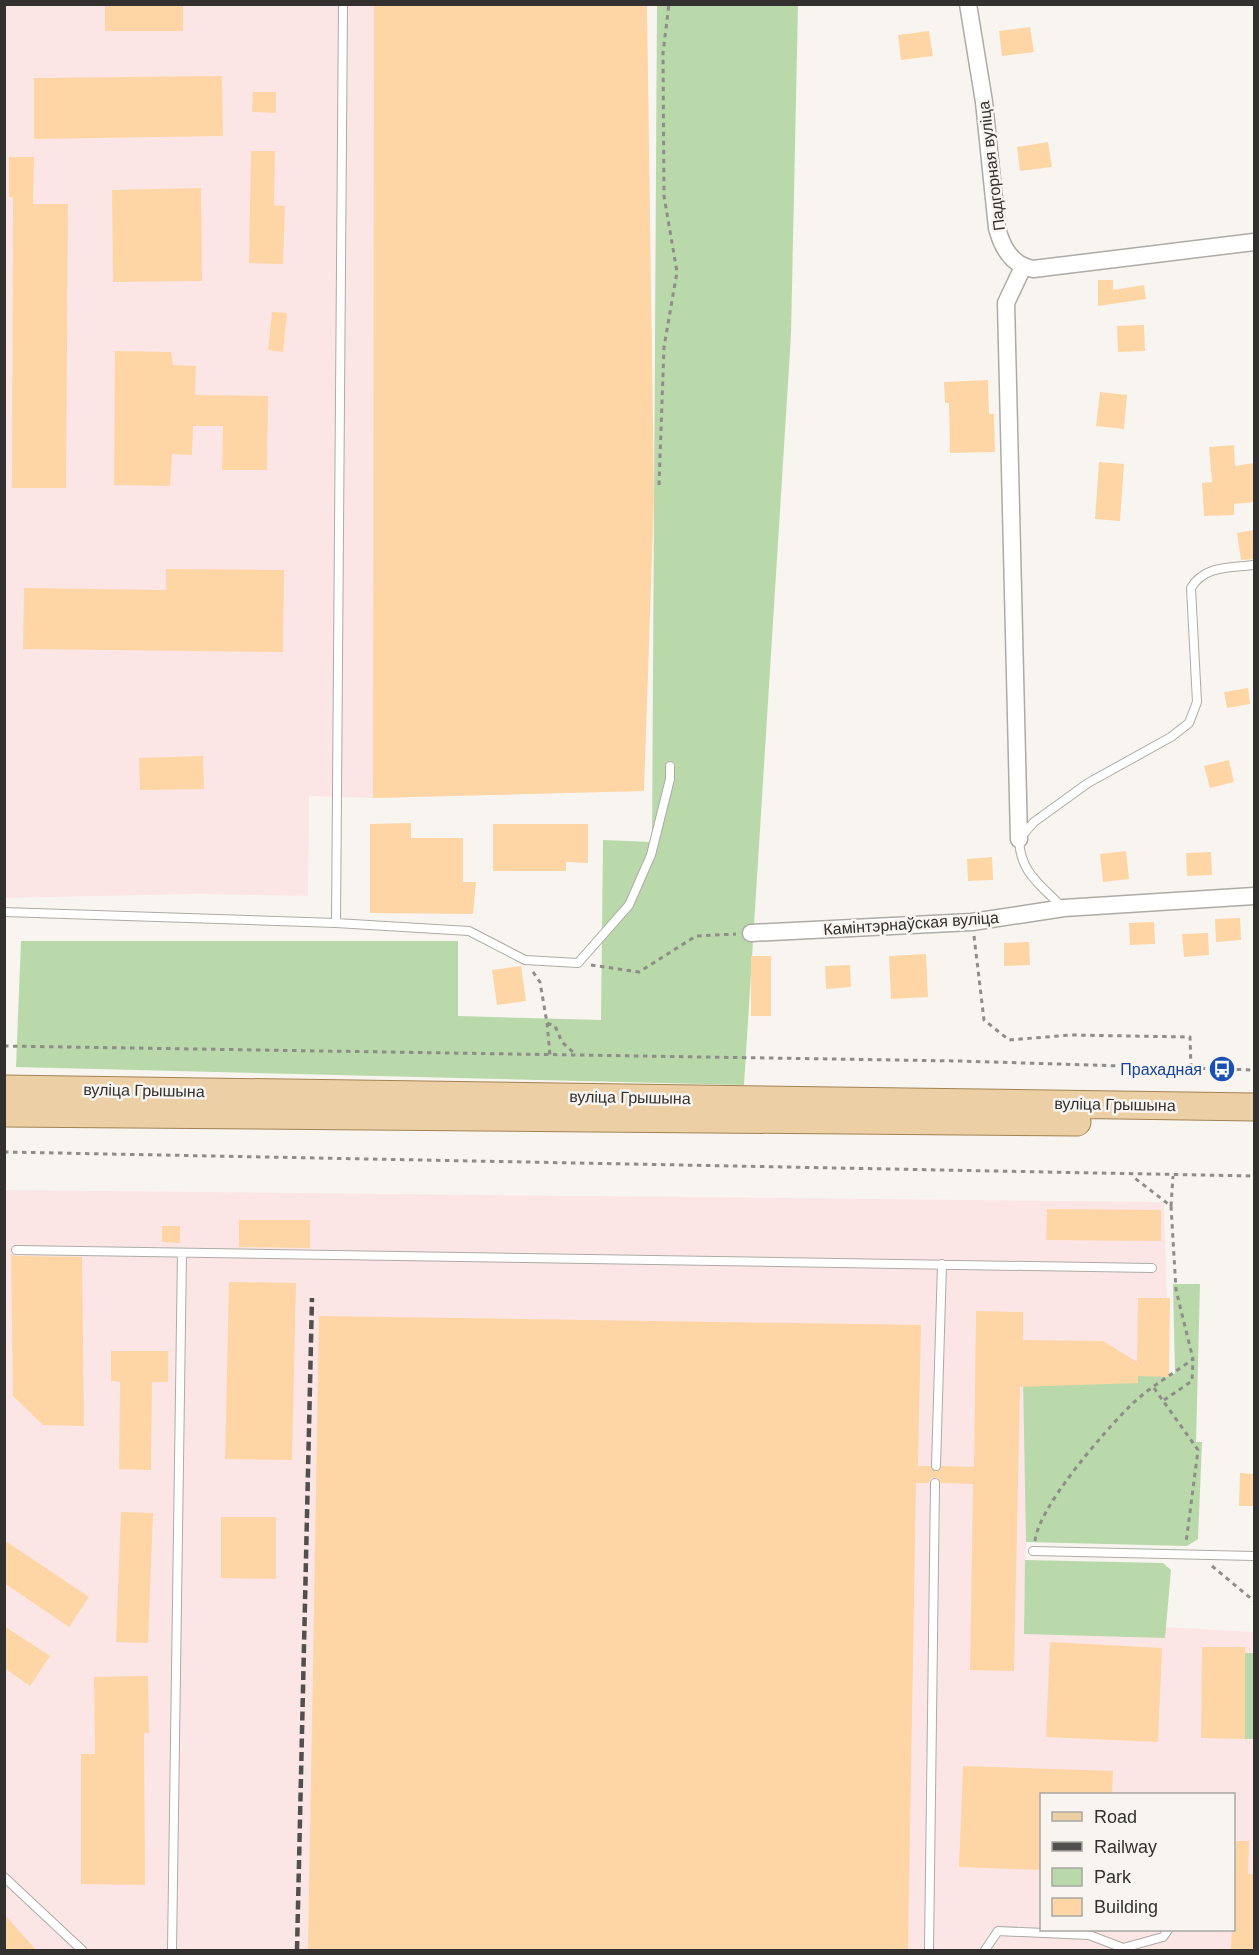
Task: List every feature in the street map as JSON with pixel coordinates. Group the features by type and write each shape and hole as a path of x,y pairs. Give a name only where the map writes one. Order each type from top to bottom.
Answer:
{"main road":[{"name":"вуліца Грышына","path":"4,1089 1254,1107"},
{"name":"вуліца Грышына","path":"4,1113 1254,1123"}],"street":[{"name":"Падгорная вуліца","path":"969,4 984,102 997,228 1007,253 1023,267"},
{"path":"1019,839 1006,303 1023,267 1033,269 1254,242"},
{"name":"Камінтэрнаўская вуліца","path":"751,933 972,922 1064,908 1254,896"}],"lane":[{"path":"336,923 343,4"},
{"path":"1064,908 1024,868 1019,857 1019,839 1034,822 1088,783 1171,737 1189,723 1197,702 1191,588 1198,576 1211,570 1254,565"},
{"path":"4,912 336,923 469,931 525,960 578,963 629,905 651,855 670,779 670,766"},
{"path":"16,1250 1152,1268"},
{"path":"172,1950 182,1253"},
{"path":"936,1466 942,1264"},
{"path":"929,1950 935,1483"},
{"path":"1033,1551 1254,1556"},
{"path":"4,1877 82,1950"},
{"path":"985,1950 998,1931 1089,1935 1122,1949 1163,1937 1167,1931"}],"path":[{"path":"660,485 664,347 677,272 664,196 663,53 669,4"},
{"path":"972,922 984,1020 1009,1040 1070,1035 1190,1037 1191,1069"},
{"path":"578,963 639,972 696,936 751,933"},
{"path":"525,960 540,982 550,1055"},
{"path":"547,1023 555,1026 562,1042 576,1055"},
{"path":"4,1046 959,1061 1254,1070"},
{"path":"4,1152 724,1164 1173,1176 1254,1176"},
{"path":"1131,1175 1171,1206"},
{"path":"1164,1400 1192,1381 1193,1359 1176,1290 1171,1206 1173,1176"},
{"path":"1033,1551 1036,1529 1056,1493 1131,1406 1193,1359"},
{"path":"1154,1388 1198,1450 1184,1554"},
{"path":"1197,1554 1254,1601"}],"shaded area":[{"path":"4,5 646,5 644,791 373,798 309,796 308,896 196,894 5,898"},
{"path":"5,1190 1164,1202 1170,1405 1030,1395 1024,1619 1254,1632 1254,1950 5,1950"}],"green space":[{"path":"657,5 798,5 791,335 744,1085 16,1067 21,941 458,941 458,1016 601,1020 603,840 652,842"},
{"path":"1173,1284 1200,1284 1196,1442 1202,1442 1198,1539 1187,1546 1026,1542 1023,1376 1175,1374"},
{"path":"1025,1560 1163,1563 1171,1570 1165,1638 1024,1634"},
{"path":"1245,1653 1254,1653 1254,1739 1245,1739"}],"building":[{"path":"105,4 183,4 183,31 105,31"},
{"path":"374,4 647,4 654,497 644,791 373,798"},
{"path":"1030,27 1034,52 1002,56 999,31"},
{"path":"929,31 933,56 901,60 898,35"},
{"path":"222,76 223,136 34,139 34,78"},
{"path":"253,92 276,92 276,113 252,112"},
{"path":"1048,142 1052,167 1020,171 1017,147"},
{"path":"251,151 275,151 274,205 285,206 283,264 249,263"},
{"path":"9,157 34,157 33,204 68,204 66,488 12,488 13,197 9,197"},
{"path":"201,188 202,281 113,282 112,190"},
{"path":"1098,280 1113,280 1113,290 1144,285 1146,299 1098,306"},
{"path":"272,312 287,313 283,352 268,350"},
{"path":"1144,325 1145,351 1118,352 1117,326"},
{"path":"115,351 171,352 173,365 196,366 195,395 268,396 267,470 222,470 223,426 193,426 192,455 172,454 170,486 114,485"},
{"path":"988,380 989,414 994,414 995,452 950,453 949,403 945,403 944,382"},
{"path":"1100,392 1127,395 1124,429 1096,426"},
{"path":"1234,445 1235,466 1254,463 1254,502 1234,504 1234,515 1204,516 1202,483 1212,482 1209,447"},
{"path":"1099,462 1124,464 1120,521 1095,519"},
{"path":"1254,530 1254,559 1241,560 1237,533"},
{"path":"166,569 284,570 283,652 23,649 24,588 166,590"},
{"path":"1248,688 1250,704 1227,708 1224,692"},
{"path":"203,756 204,789 140,790 139,758"},
{"path":"1229,760 1234,782 1210,788 1204,766"},
{"path":"411,823 411,838 463,838 463,882 476,882 473,914 370,913 370,824"},
{"path":"493,824 588,824 588,863 566,862 566,871 493,871"},
{"path":"1126,851 1129,879 1103,882 1100,854"},
{"path":"1211,852 1212,875 1187,876 1186,853"},
{"path":"992,857 993,880 968,881 967,859"},
{"path":"1240,918 1241,940 1216,942 1215,919"},
{"path":"1154,922 1155,944 1130,945 1129,923"},
{"path":"1208,933 1209,955 1184,957 1182,934"},
{"path":"1029,942 1030,965 1004,966 1004,943"},
{"path":"926,954 928,997 891,999 889,956"},
{"path":"751,956 771,956 771,1016 751,1016"},
{"path":"850,965 851,987 826,989 825,966"},
{"path":"521,966 526,1001 497,1005 492,970"},
{"path":"1047,1209 1161,1210 1161,1241 1046,1240"},
{"path":"239,1220 310,1220 310,1248 239,1247"},
{"path":"162,1226 180,1226 180,1243 162,1242"},
{"path":"11,1254 82,1257 84,1426 43,1425 13,1396"},
{"path":"229,1282 296,1283 292,1460 225,1459"},
{"path":"1138,1298 1170,1298 1169,1377 1138,1376 1138,1383 1020,1387 1014,1671 970,1670 973,1484 941,1483 936,1477 931,1478 929,1483 916,1483 908,1950 308,1950 319,1316 921,1325 918,1466 930,1466 936,1472 942,1466 974,1467 976,1311 1023,1312 1023,1340 1103,1341 1137,1362"},
{"path":"111,1351 168,1351 168,1382 152,1382 151,1470 119,1469 120,1382 111,1381"},
{"path":"1240,1473 1254,1474 1254,1506 1239,1506"},
{"path":"121,1512 153,1513 148,1643 116,1642"},
{"path":"221,1517 276,1517 276,1579 221,1578"},
{"path":"4,1540 89,1597 69,1627 4,1583"},
{"path":"4,1626 50,1656 30,1686 4,1668"},
{"path":"1050,1642 1162,1648 1158,1742 1046,1737"},
{"path":"1202,1647 1245,1647 1245,1739 1201,1738"},
{"path":"148,1676 149,1733 144,1733 145,1885 81,1884 81,1754 95,1754 94,1677"},
{"path":"963,1766 1113,1771 1112,1793 1040,1793 1040,1870 959,1867"},
{"path":"1236,1841 1249,1841 1248,1874 1254,1874 1254,1950 1231,1950 1232,1931 1235,1931"},
{"path":"4,1914 36,1950 4,1950"}],"railway":[{"path":"297,1950 312,1298"}],"place":[{"name":"Прахадная","path":"1222,1069"}]}
